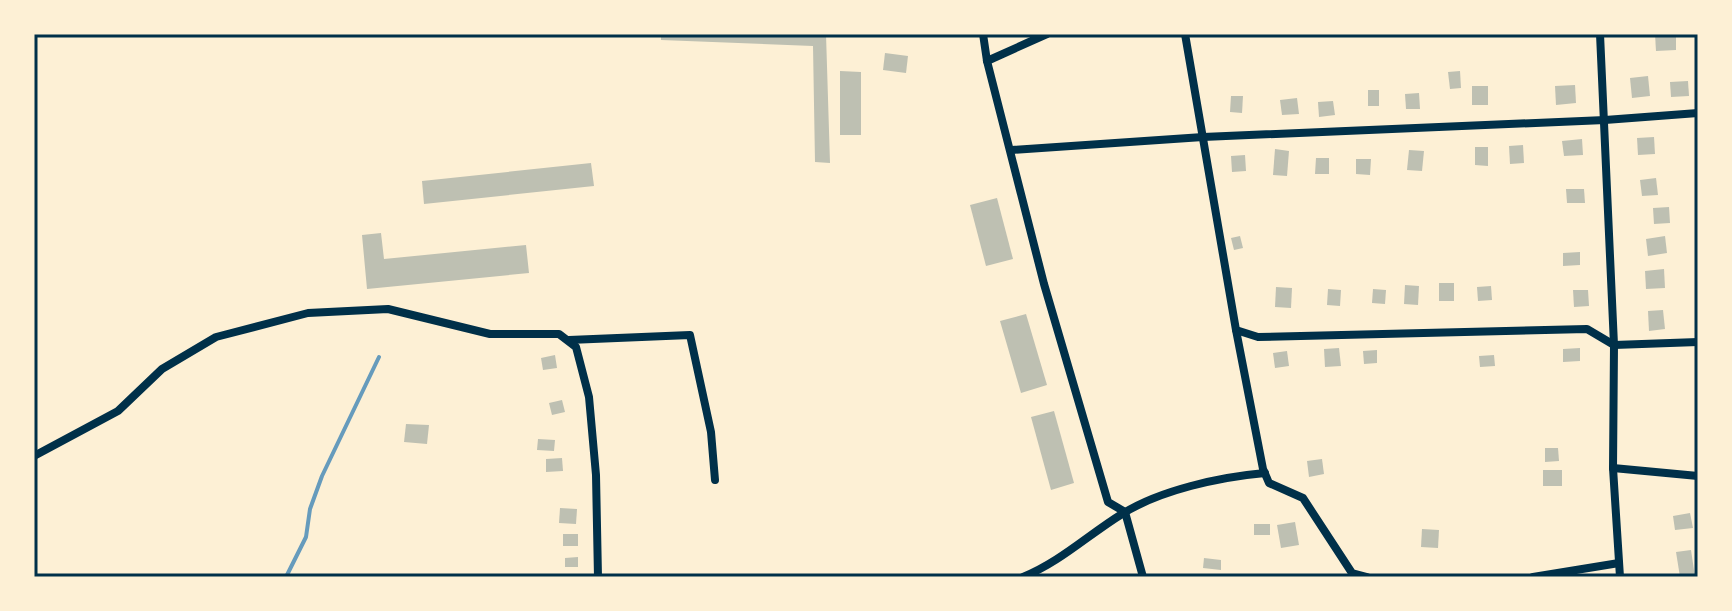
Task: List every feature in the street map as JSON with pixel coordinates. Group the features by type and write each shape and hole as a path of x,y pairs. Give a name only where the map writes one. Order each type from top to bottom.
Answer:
{"street":[{"path":"983,34 987,61 1044,284 1108,502 1125,512 1143,577"},
{"path":"987,61 1047,34"},
{"path":"1185,34 1236,330 1265,473 1269,483 1303,498 1352,573 1367,577"},
{"path":"1600,34 1614,345 1613,468 1620,577"},
{"path":"1012,150 1203,137 1605,120 1698,113"},
{"path":"34,456 118,411 162,369 216,337 308,313 388,309 490,334 559,334 576,347 589,397 596,475 598,577"},
{"path":"1236,330 1258,337 1587,329 1614,345 1698,342"},
{"path":"568,340 690,335 711,432 715,480"},
{"path":"1613,468 1698,476"},
{"path":"1023,577 1056,562 1125,512 1162,496 1234,476 1265,473"},
{"path":"1533,577 1619,563"}],"building":[{"path":"661,34 826,34 830,163 815,162 813,46 661,40"},
{"path":"1655,34 1676,34 1676,50 1656,51"},
{"path":"885,53 908,56 906,73 883,70"},
{"path":"840,71 861,72 861,135 840,135"},
{"path":"1460,71 1461,88 1450,89 1448,72"},
{"path":"1648,76 1650,96 1632,98 1630,78"},
{"path":"1688,81 1689,96 1671,97 1670,82"},
{"path":"1575,85 1576,103 1556,105 1555,86"},
{"path":"1472,86 1488,86 1488,105 1472,105"},
{"path":"1368,90 1379,90 1379,106 1368,106"},
{"path":"1419,93 1420,109 1406,109 1405,94"},
{"path":"1231,96 1243,96 1242,113 1230,112"},
{"path":"1297,98 1299,114 1282,115 1280,100"},
{"path":"1333,101 1335,115 1319,117 1318,102"},
{"path":"1654,137 1655,154 1638,155 1637,138"},
{"path":"1582,139 1583,155 1564,156 1562,141"},
{"path":"1523,145 1524,163 1510,164 1509,146"},
{"path":"1475,147 1488,147 1488,166 1475,165"},
{"path":"1275,149 1289,151 1287,176 1273,175"},
{"path":"1409,150 1424,151 1422,171 1407,170"},
{"path":"1245,155 1246,171 1232,172 1231,156"},
{"path":"1316,158 1329,158 1329,174 1315,174"},
{"path":"1356,159 1371,159 1370,175 1356,174"},
{"path":"591,163 594,186 424,204 422,181"},
{"path":"1656,178 1658,195 1642,196 1640,180"},
{"path":"1566,189 1584,189 1585,203 1567,203"},
{"path":"997,198 1013,259 986,266 970,205"},
{"path":"1669,207 1670,223 1654,224 1653,208"},
{"path":"381,233 384,259 526,245 529,273 367,289 362,235"},
{"path":"1240,236 1243,248 1234,250 1231,238"},
{"path":"1665,236 1667,253 1648,256 1646,239"},
{"path":"1580,252 1580,265 1563,266 1563,253"},
{"path":"1664,269 1665,288 1646,289 1645,271"},
{"path":"1439,283 1454,283 1454,301 1439,301"},
{"path":"1405,285 1419,286 1418,305 1404,304"},
{"path":"1491,286 1492,300 1478,301 1477,287"},
{"path":"1276,287 1292,288 1291,308 1275,307"},
{"path":"1328,289 1341,290 1340,306 1327,305"},
{"path":"1373,289 1386,290 1385,304 1372,303"},
{"path":"1573,290 1588,290 1589,306 1574,307"},
{"path":"1663,310 1665,329 1649,331 1648,311"},
{"path":"1026,314 1047,385 1021,393 1000,321"},
{"path":"1339,348 1341,366 1325,367 1324,349"},
{"path":"1580,348 1580,361 1563,362 1563,349"},
{"path":"1377,350 1377,363 1364,364 1363,351"},
{"path":"1287,351 1289,366 1275,368 1273,353"},
{"path":"555,355 557,368 543,370 541,358"},
{"path":"1494,355 1495,366 1480,367 1479,356"},
{"path":"562,400 565,412 552,415 549,403"},
{"path":"1054,411 1074,483 1051,490 1031,417"},
{"path":"406,424 429,425 427,444 404,442"},
{"path":"538,439 555,440 554,451 537,450"},
{"path":"1545,448 1558,448 1559,461 1545,462"},
{"path":"562,458 563,471 546,472 546,459"},
{"path":"1322,459 1324,474 1309,477 1307,461"},
{"path":"1543,470 1562,470 1562,486 1543,486"},
{"path":"560,508 577,509 576,524 559,523"},
{"path":"1690,513 1693,528 1675,530 1673,516"},
{"path":"1295,522 1299,545 1281,548 1277,525"},
{"path":"1254,524 1270,524 1270,535 1254,535"},
{"path":"1422,529 1439,530 1438,548 1421,547"},
{"path":"563,534 578,534 578,546 563,546"},
{"path":"1691,550 1695,577 1680,577 1676,552"},
{"path":"578,557 578,567 565,567 565,558"},
{"path":"1204,558 1221,560 1221,570 1203,568"}],"waterway":[{"path":"286,577 306,537 310,509 322,476 379,357"}]}
